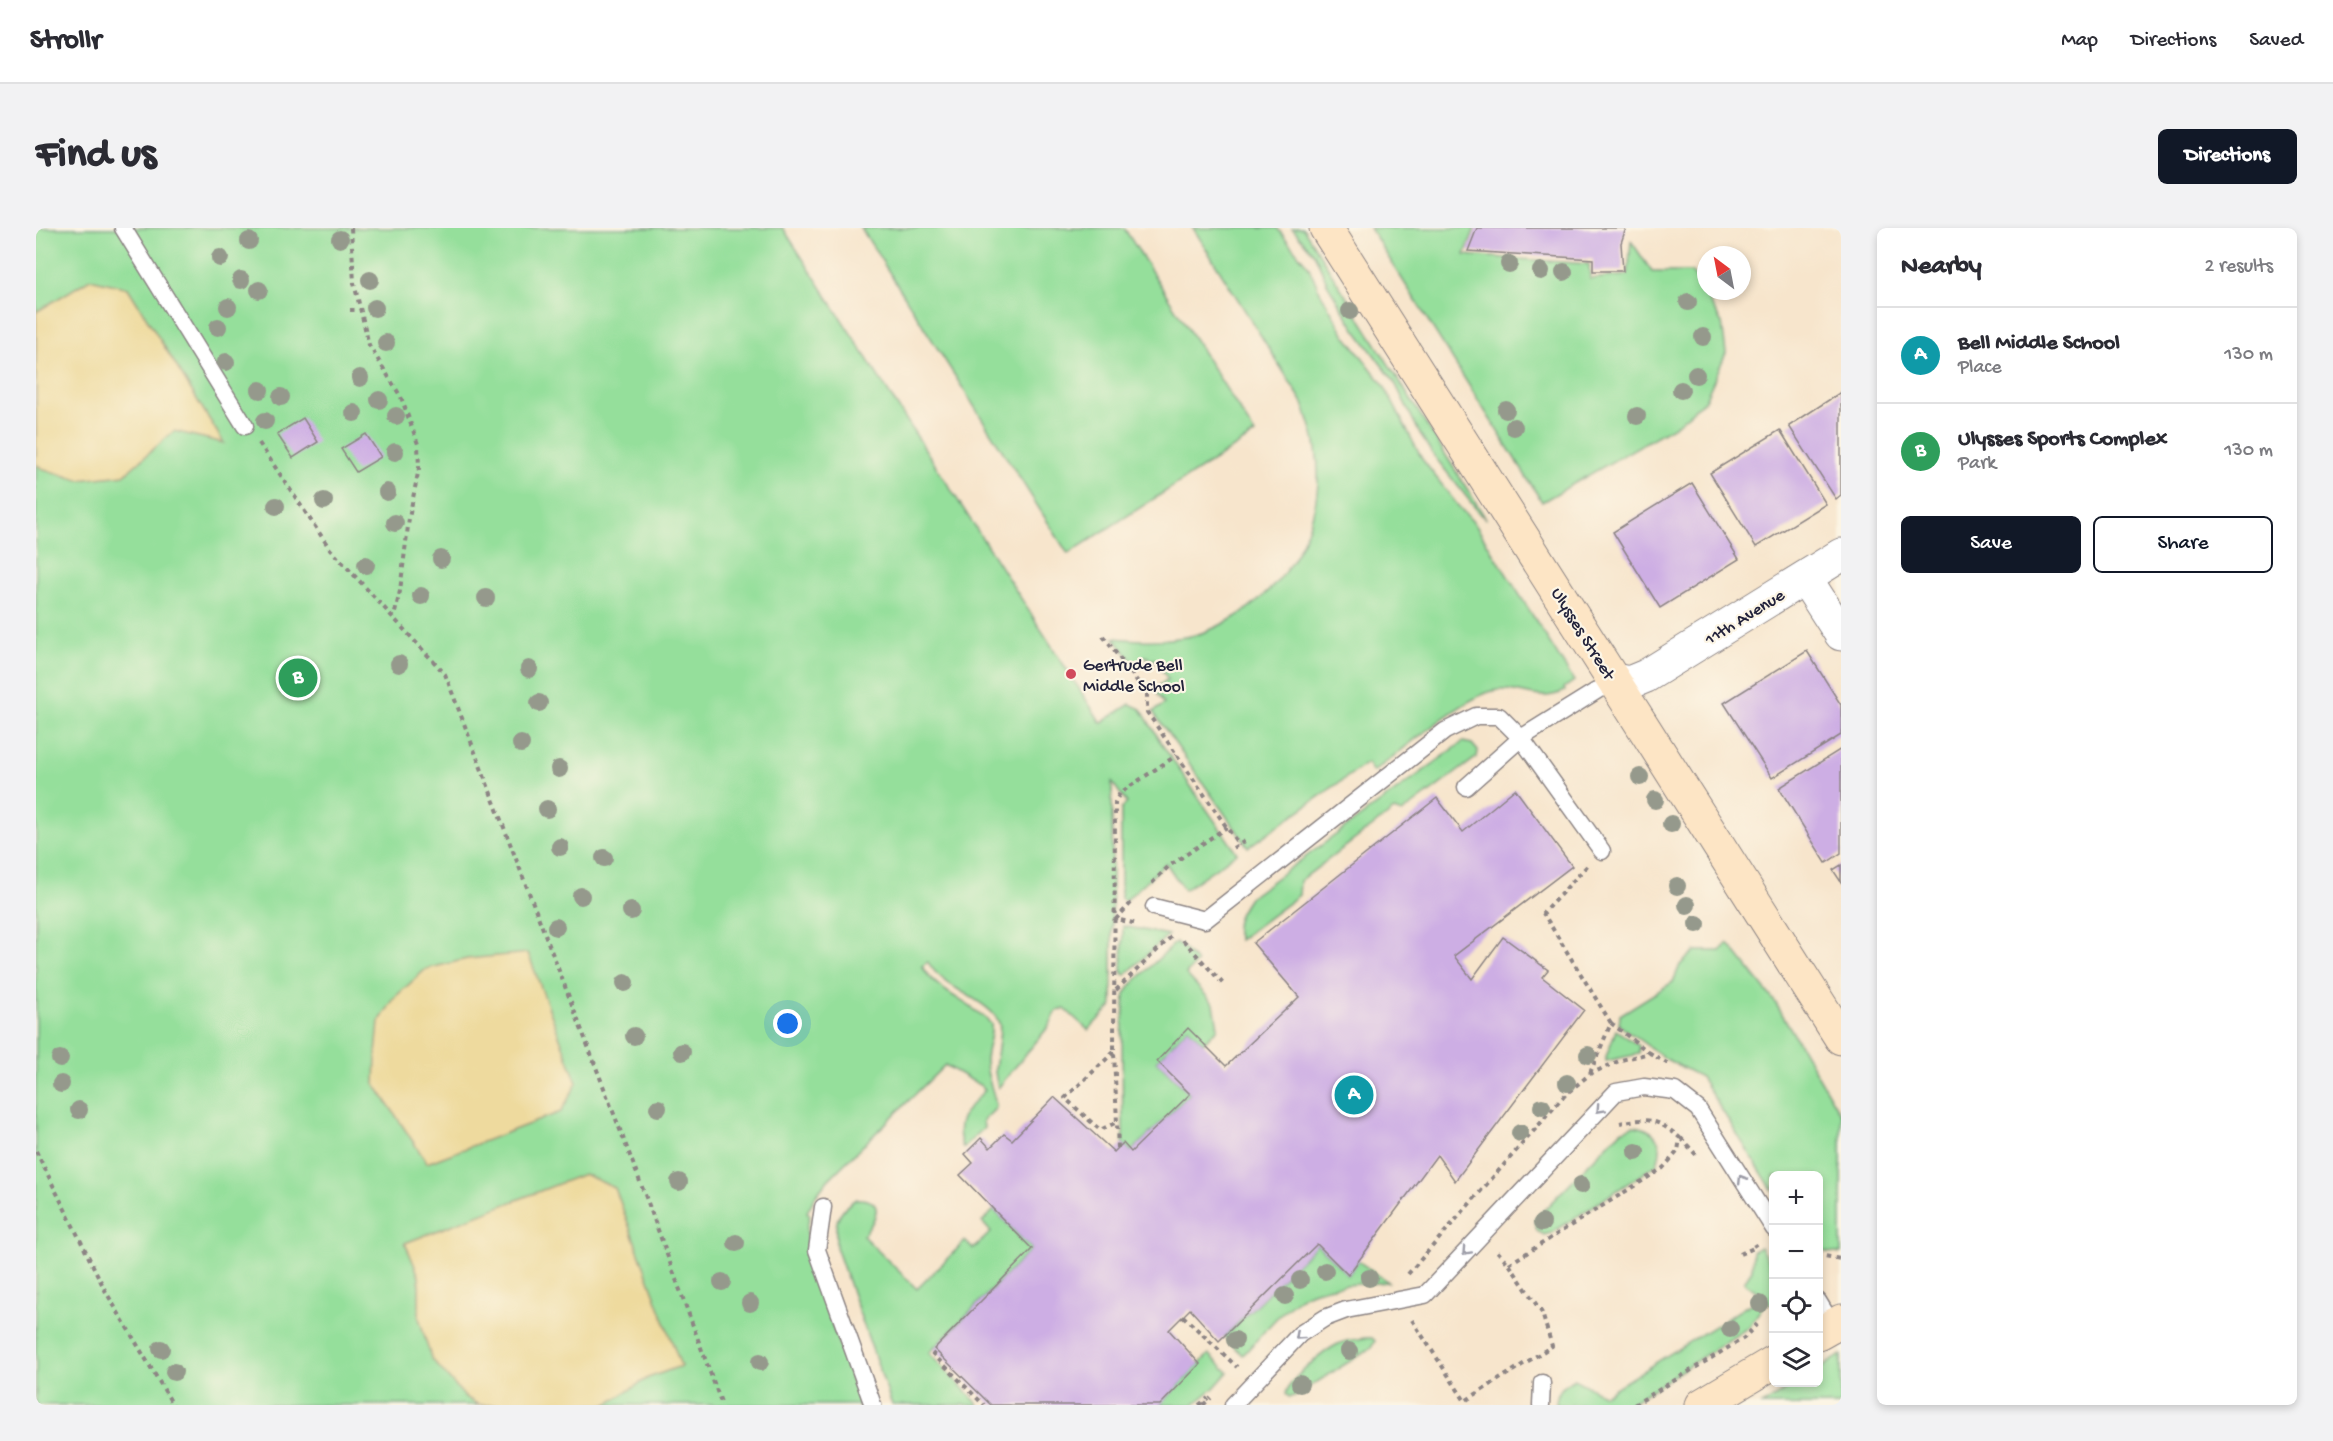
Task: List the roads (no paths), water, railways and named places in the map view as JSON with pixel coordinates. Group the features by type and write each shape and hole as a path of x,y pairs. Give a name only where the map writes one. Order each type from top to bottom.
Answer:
{"street":[{"name":"Ulysses Street","path":"1326,228 1841,1038"},
{"name":"11th Avenue","path":"1614,680 1629,683 1646,676 1841,555"},
{"path":"1805,578 1841,634"},
{"path":"1702,1405 1769,1364"}],"lane":[{"path":"123,228 250,431"},
{"path":"1466,787 1521,738 1614,680"},
{"path":"1154,908 1205,920 1445,731 1476,716 1499,716 1521,738 1602,851"},
{"path":"1233,1405 1300,1334 1325,1318 1346,1310 1425,1295 1617,1092 1644,1087 1675,1091 1698,1109 1771,1225"},
{"path":"823,1207 817,1250 873,1405"},
{"path":"1541,1405 1542,1383"}],"place":[{"name":"Gertrude Bell Middle School","path":"1071,674"},
{"name":"Ulysses Sports Complex","path":"298,678"},
{"name":"Bell Middle School","path":"1354,1095"}]}
